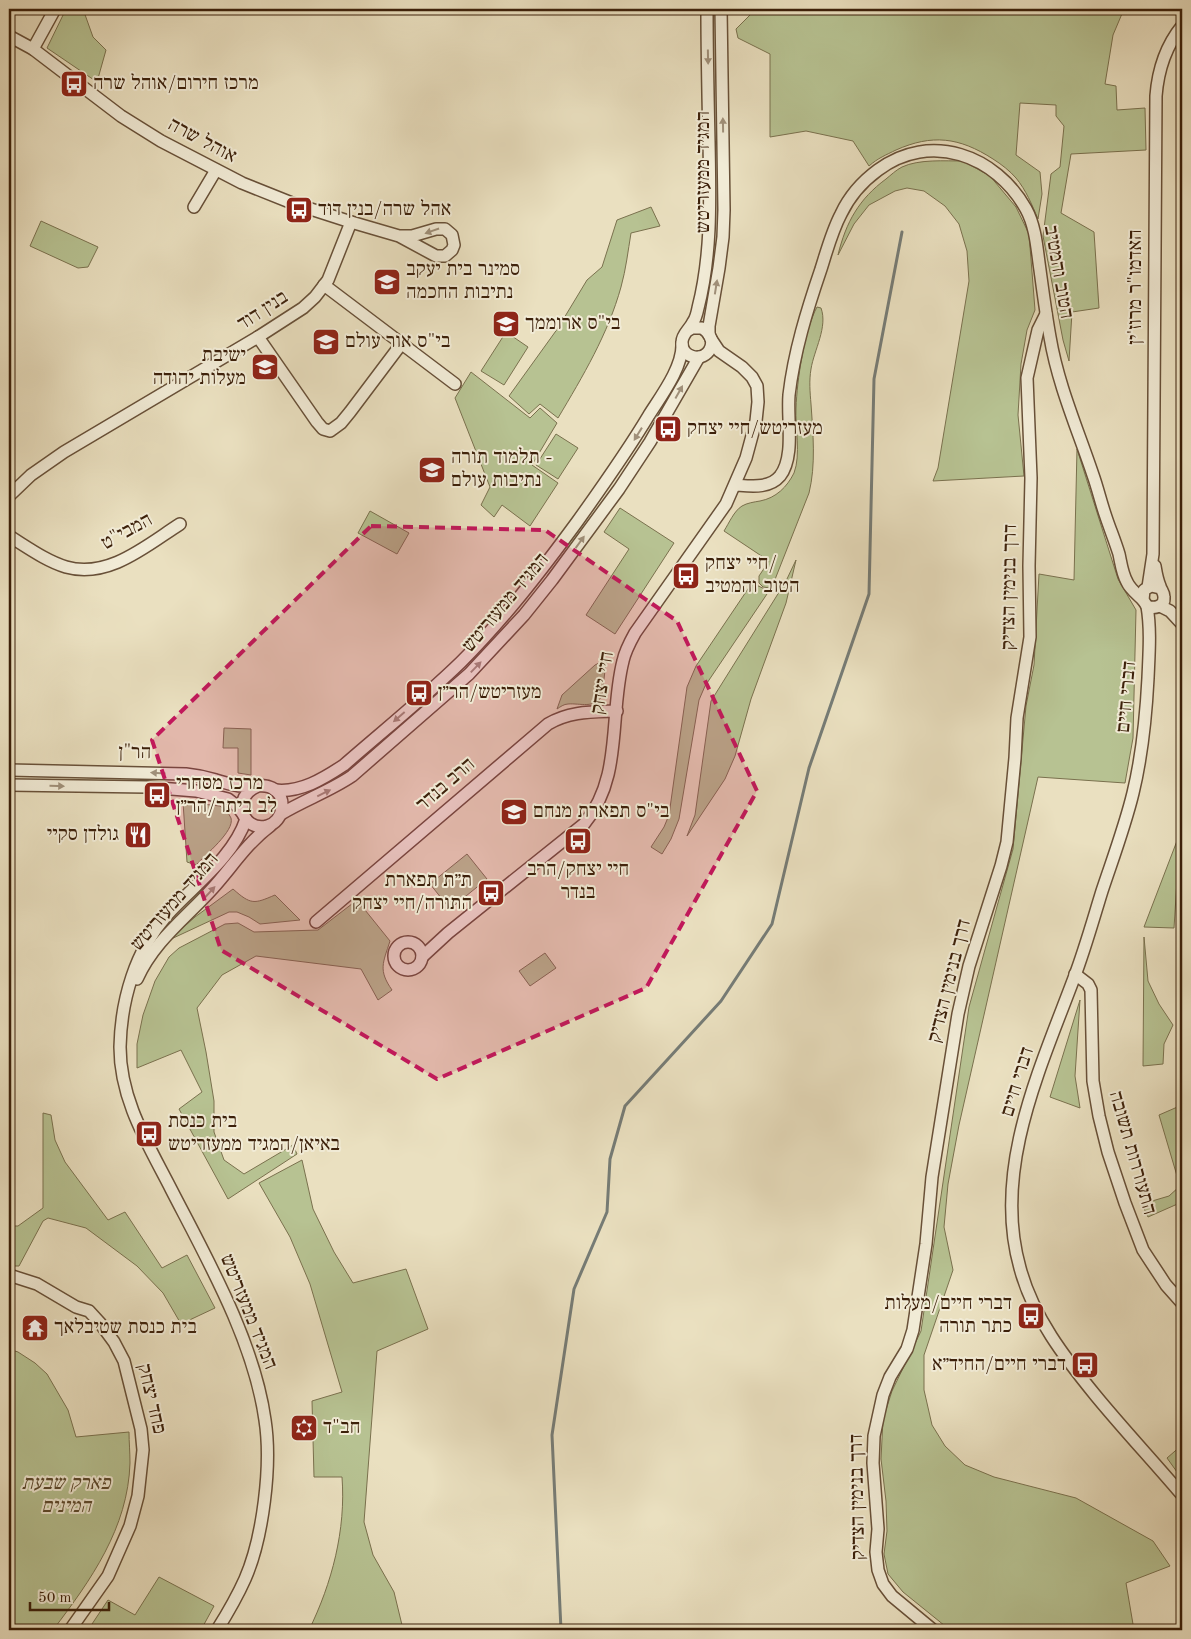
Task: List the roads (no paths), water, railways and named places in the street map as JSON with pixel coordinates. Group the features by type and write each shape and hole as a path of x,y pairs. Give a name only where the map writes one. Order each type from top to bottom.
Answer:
{"street":[{"path":"33,49 55,9"},
{"name":"המגיד ממעזריטש","path":"687,331 695,319 699,304 709,236 710,184 706,9"},
{"name":"המגיד ממעזריטש","path":"710,337 709,326 723,237 724,210 721,9"},
{"name":"האדמו\"ר מרוז'ין","path":"1155,590 1153,554 1156,96 1157,77 1162,60 1169,43 1182,26"},
{"name":"אוהל שרה","path":"9,36 33,49 121,116 216,170 292,203 400,236"},
{"name":"הטוב והמטיב","path":"735,485 755,486 773,483 786,466 788,456 789,395 793,370 806,314 841,213 863,182 891,161 913,153 935,150 968,156 985,165 998,176 1014,191 1027,210 1037,247 1046,314 1060,381 1119,553 1127,582 1145,603"},
{"path":"194,207 216,170"},
{"name":"בנין דוד","path":"9,496 31,475 64,452 258,337 303,308 324,285 351,222"},
{"path":"324,285 455,384"},
{"name":"דרך בנימין הצדיק","path":"933,1630 892,1596 883,1584 878,1570 877,1511 873,1463 874,1436 883,1395 890,1377 907,1349 913,1330 926,1244 932,1177 958,1014 969,966 1007,842 1017,718 1030,636 1031,478 1027,378 1038,330 1046,314"},
{"path":"702,356 710,350 710,337 702,328 692,328 687,331 682,339 686,353 694,357 727,357"},
{"path":"258,337 317,422 323,428 330,431 341,423 350,412 402,343"},
{"name":"חיי יצחק","path":"422,958 448,933 578,829 591,816 604,793 610,766 623,660 635,633 726,504 746,458 756,421 757,386 742,366 719,352 710,337"},
{"name":"המגיד ממעזריטש","path":"275,790 295,790 329,775 344,765 459,663 490,632 541,572 618,465 666,386 681,357 682,344"},
{"name":"המגיד ממעזריטש","path":"281,814 336,787 352,776 469,674 501,641 552,580 619,489 702,356"},
{"name":"המבי\"ט","path":"9,536 64,566 91,570 120,561 180,524"},
{"name":"הטוב והמטיב","path":"1119,553 1139,585 1155,590 1174,603 1182,615"},
{"path":"1155,590 1143,594 1145,603 1152,608 1159,606 1170,611 1182,624"},
{"name":"דברי חיים","path":"1150,650 1159,606 1164,601 1155,590"},
{"name":"דברי חיים","path":"1145,603 1149,620 1150,650 1146,709 1133,794 1075,974 1035,1083 1019,1143 1012,1188 1012,1216 1020,1269 1041,1320 1054,1341 1106,1408 1180,1488"},
{"name":"הרב בנדר","path":"316,922 548,724 559,717 579,712 617,711"},
{"name":"הר\"ן","path":"9,770 186,774 218,780 231,785 258,786"},
{"name":"הר\"ן","path":"9,785 147,787 190,790 228,799 237,806 244,817"},
{"path":"258,786 275,790 282,801 281,814 272,824 261,827 250,823 244,817 242,808 244,797 252,788 258,786"},
{"name":"המגיד ממעזריטש","path":"217,1630 240,1590 253,1554 265,1491 267,1460 266,1422 258,1387 234,1317 135,1119 126,1094 121,1070 120,1046 123,1016 138,960 151,936 167,915 221,859 238,837 244,817"},
{"name":"המגיד ממעזריטש","path":"123,1016 138,977 160,942 214,888 259,834 272,824"},
{"name":"חיי יצחק","path":"415,944 425,943 448,933"},
{"path":"406,943 415,944 420,950 422,958 419,965 412,970 404,970 395,961 395,953 399,946 406,943"},
{"name":"התעוררות תשובה","path":"1075,974 1088,984 1091,990 1093,1081 1108,1152 1124,1203 1143,1250 1166,1285 1182,1303"},
{"name":"פחד יצחק","path":"11,1278 37,1284 76,1307 89,1311 100,1323 114,1342 124,1361 141,1429 143,1450 138,1496 130,1526 108,1576 70,1630"}],"waterway":[{"path":"561,1630 552,1435 574,1289 607,1212 610,1159 625,1106 721,1001 772,924 809,768 869,594 874,379 902,232"}],"place":[{"name":"מרכז חירום/אוהל שרה","path":"74,84"},
{"name":"אהל שרה/בנין דוד","path":"299,210"},
{"name":"סמינר בית יעקב נתיבות החכמה","path":"387,282"},
{"name":"בי\"ס ארוממך","path":"506,324"},
{"name":"בי\"ס אור עולם","path":"326,342"},
{"name":"ישיבת מעלות יהודה","path":"265,367"},
{"name":"מעזריטש/חיי יצחק","path":"668,429"},
{"name":"תלמוד תורה - נתיבות עולם","path":"432,470"},
{"name":"חיי יצחק/ הטוב והמטיב","path":"686,576"},
{"name":"מעזריטש/הר״ן","path":"419,693"},
{"name":"מרכז מסחרי לב ביתר/הר״ן","path":"157,795"},
{"name":"בי\"ס תפארת מנחם","path":"514,812"},
{"name":"גולדן סקיי","path":"138,835"},
{"name":"חיי יצחק/הרב בנדר","path":"578,841"},
{"name":"ת״ת תפארת התורה/חיי יצחק","path":"491,893"},
{"name":"בית כנסת באיאן/המגיד ממעזריטש","path":"149,1134"},
{"name":"דברי חיים/מעלות כתר תורה","path":"1031,1316"},
{"name":"בית כנסת שטיבלאך","path":"35,1328"},
{"name":"דברי חיים/החיד״א","path":"1085,1365"},
{"name":"חב\"ד","path":"304,1428"}],"park label":[{"name":"פארק שבעת המינים","path":"66,1496"}]}
